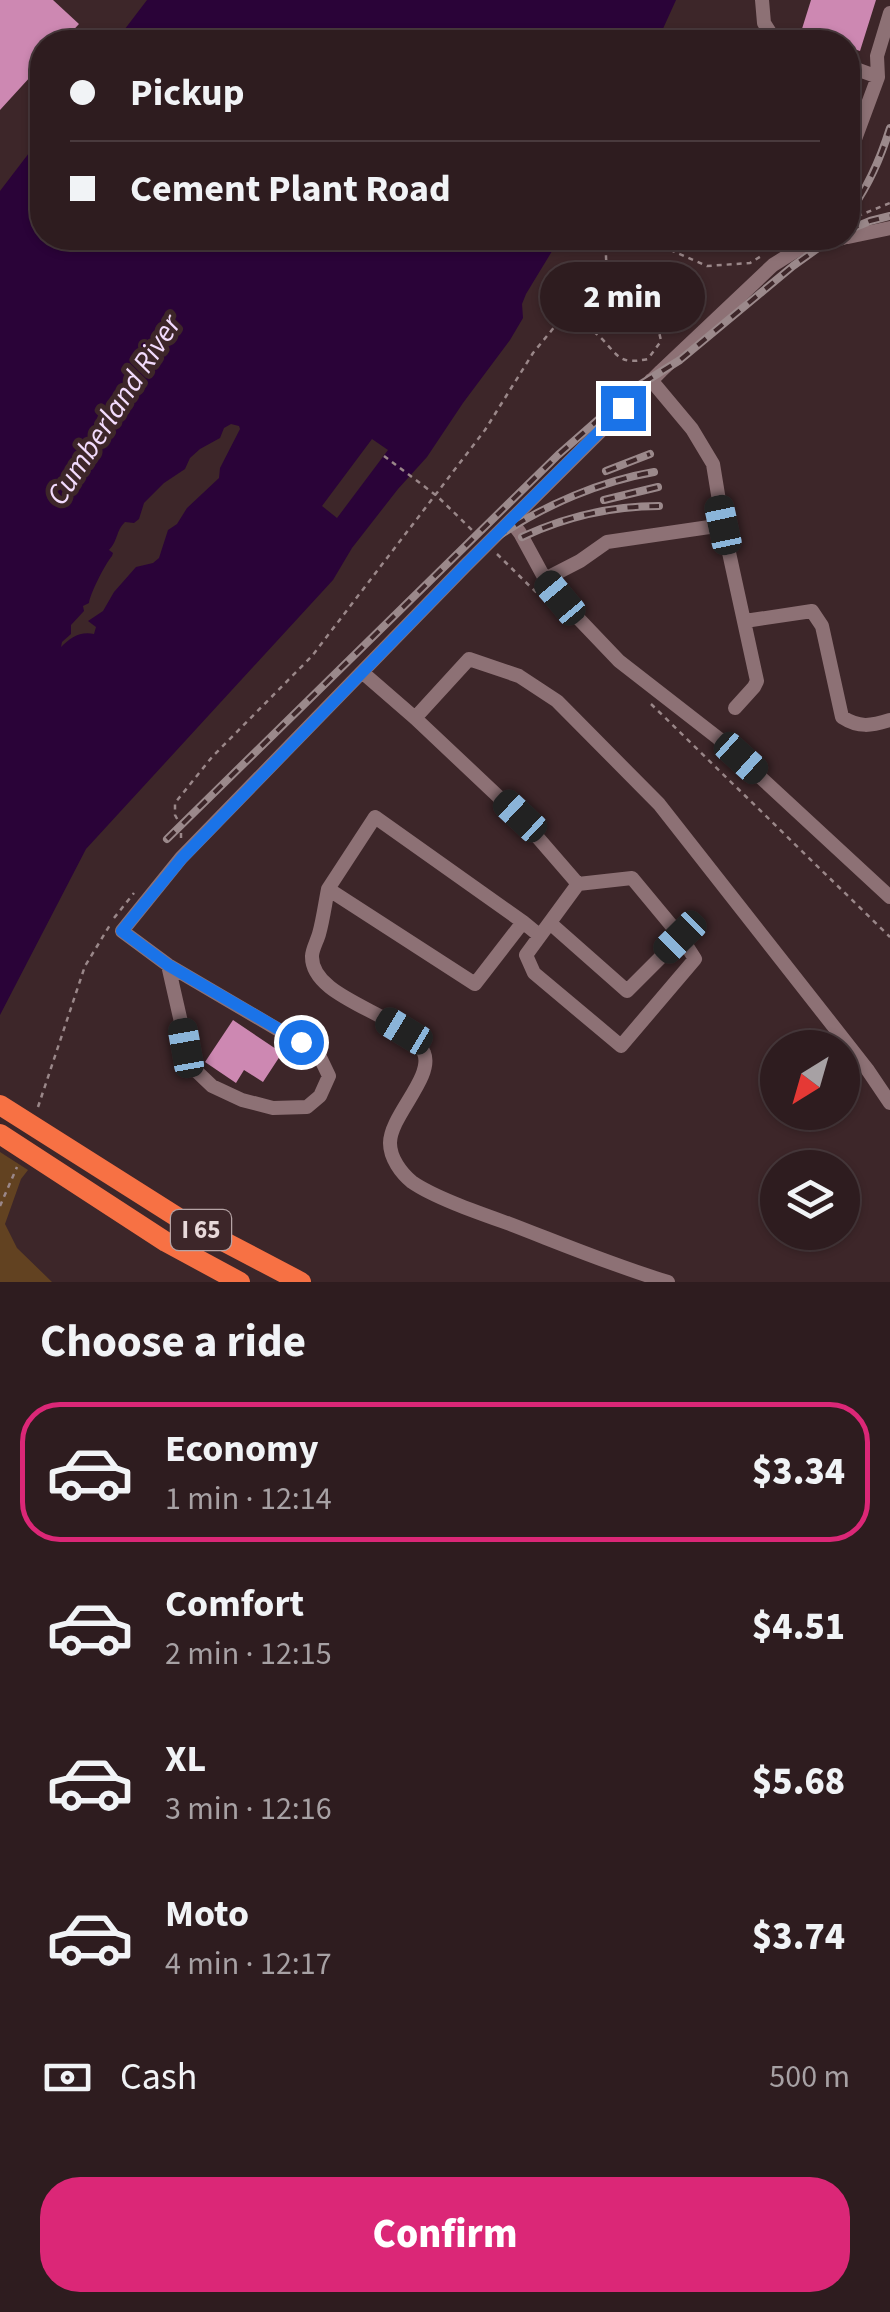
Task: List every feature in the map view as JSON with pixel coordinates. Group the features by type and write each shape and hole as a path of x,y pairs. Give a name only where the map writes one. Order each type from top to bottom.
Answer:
{"highway":[{"name":"I 65","path":"0,1105 177,1217 301,1282"},
{"name":"I 65","path":"0,1134 166,1242 240,1282"}],"street":[{"path":"762,0 768,30"},
{"path":"860,126 878,78 877,56 890,13"},
{"path":"860,71 878,78"},
{"path":"860,231 890,228"},
{"path":"168,965 191,1066 212,1086 273,1108 307,1106 320,1096 329,1076 318,1053 168,965 122,931 182,858 510,521 651,380 773,265 797,250"},
{"path":"651,380 692,429 713,464 756,680 735,708"},
{"path":"510,521 544,579 619,660 718,738 890,896"},
{"path":"544,579 607,542 723,525"},
{"path":"745,622 812,611 822,626 842,717 854,725 890,720"},
{"path":"415,718 468,659 519,676 557,701 659,804 868,1068 890,1103"},
{"path":"362,672 520,816 578,884"},
{"path":"540,936 375,817 328,889 312,956 317,973 329,986 404,1031 424,1053 426,1068 391,1133 390,1148 404,1176 476,1211 668,1282"},
{"path":"632,878 695,958 621,1046 534,973 526,954 578,884 632,878"},
{"path":"328,889 475,984 523,922"},
{"path":"550,923 627,991 680,937"}],"path":[{"path":"860,223 890,203"},
{"path":"176,847 181,826 175,815 175,802 212,756 312,656 485,430 533,353 556,325 574,320 600,335 613,354 632,362 648,359 661,340 657,324 640,298 614,282 605,268 606,250"},
{"path":"670,250 707,266 750,263 770,250"},
{"path":"34,1120 85,966 119,910 142,884"},
{"path":"0,1206 22,1154"}],"shaded area":[{"path":"0,1152 28,1170 5,1224 17,1248 52,1282 0,1282"}],"water":[{"path":"147,0 676,0 662,30 124,30"},
{"name":"Cumberland River","path":"30,152 30,250 553,250 526,294 523,318 510,340 427,457 352,548 333,580 86,849 0,1015 0,191","holes":["231,424 239,426 219,478 168,530 159,558 136,567 103,611 88,621 96,627 94,634 76,636 61,647 71,634 71,625 84,611 83,606 89,603 122,525 139,519 144,503 185,469 200,449 220,438 224,428","372,439 388,450 337,518 322,506"]}],"building":[{"path":"0,0 53,0 79,24 73,30 30,30 30,77 0,110"},
{"path":"811,0 876,0 860,51 860,30 802,30"},
{"path":"233,1020 282,1053 263,1082 244,1070 236,1083 205,1062"}],"railway":[{"path":"860,197 890,128"},
{"path":"860,225 890,216"},
{"path":"167,839 558,455 633,389 680,360 815,250"},
{"path":"606,471 650,454"},
{"path":"463,565 500,535 555,504 614,481 654,472"},
{"path":"604,500 658,487"},
{"path":"522,537 589,514 659,506"}],"route":[{"path":"301,1042 168,965 122,931 182,858 623,408"}]}
